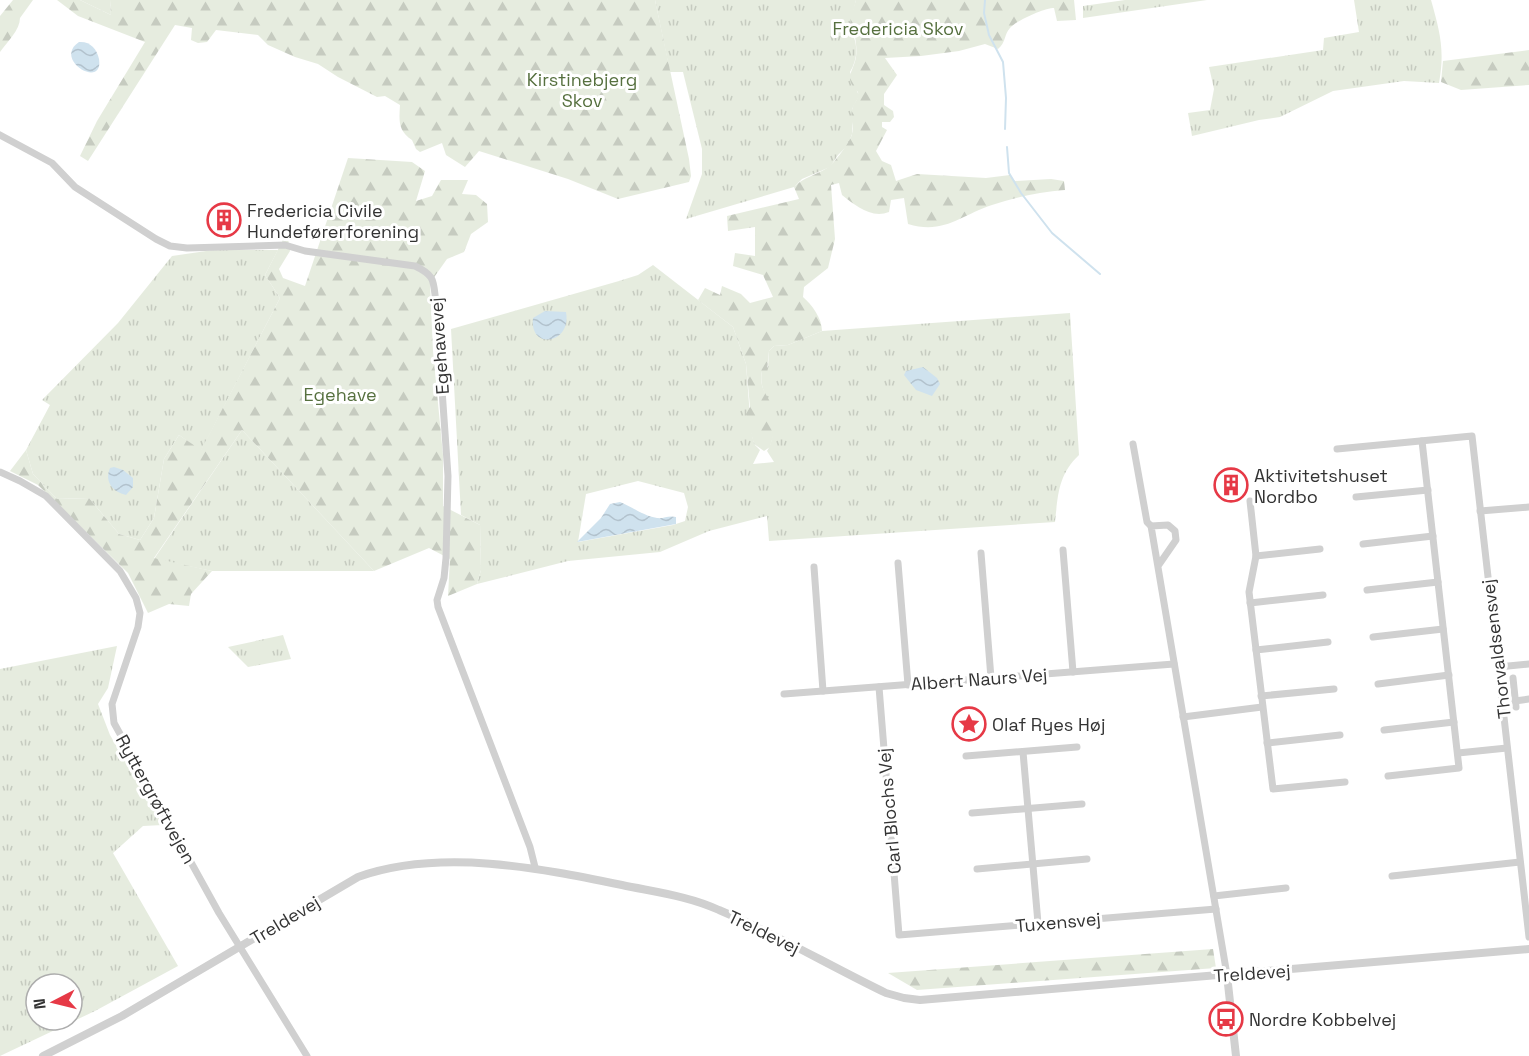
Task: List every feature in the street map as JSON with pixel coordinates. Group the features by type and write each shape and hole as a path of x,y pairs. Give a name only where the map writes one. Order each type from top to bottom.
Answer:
{"street":[{"name":"Egehavevej","path":"0,135 52,163 75,187 170,246 187,248 285,245 305,251 415,266 429,272 433,281 436,303 448,476 446,558 444,578 437,600 438,606 530,847 535,867"},
{"name":"Thorvaldsensvej","path":"1422,441 1472,436 1520,862 1525,875 1529,937"},
{"path":"1337,449 1422,441 1460,768 1393,773"},
{"path":"1133,444 1147,522 1151,526 1214,896 1227,975 1236,1056"},
{"name":"Ryttergrøftvejen","path":"0,472 46,496 120,571 136,598 140,612 138,627 112,704 114,723 208,893 307,1056"},
{"path":"1356,497 1428,489"},
{"path":"1250,501 1256,556 1249,592 1273,789 1345,782"},
{"path":"1480,512 1529,507"},
{"path":"1151,526 1168,525 1174,528 1176,535 1176,540 1158,566"},
{"path":"1364,544 1433,536"},
{"path":"1309,541 1310,550"},
{"path":"1256,556 1320,549"},
{"path":"1063,550 1073,672"},
{"path":"981,553 991,678"},
{"path":"898,563 908,685"},
{"path":"814,567 823,691"},
{"path":"1367,590 1438,582"},
{"path":"1250,603 1323,596"},
{"path":"1372,637 1443,629"},
{"path":"1256,650 1328,642"},
{"name":"Albert Naurs Vej","path":"784,694 1174,664"},
{"path":"1498,667 1529,664"},
{"path":"1378,684 1449,675"},
{"path":"1513,678 1516,704 1529,699"},
{"name":"Carl Blochs Vej","path":"879,687 899,935"},
{"path":"1261,696 1334,689"},
{"path":"1183,717 1262,708"},
{"path":"1384,730 1454,722"},
{"path":"1267,743 1340,735"},
{"path":"966,756 1077,747"},
{"path":"1458,753 1507,748"},
{"path":"1023,752 1038,923"},
{"path":"972,813 1082,804"},
{"path":"977,869 1087,859"},
{"path":"1392,876 1520,862"},
{"name":"Treldevej","path":"43,1056 122,1016 358,877 380,869 422,863 535,867 674,896 710,906 878,989 904,998 940,999 1529,949"},
{"path":"1214,896 1286,888"},
{"name":"Tuxensvej","path":"899,935 1216,909"}],"green space":[{"path":"13,0 33,0 20,18 16,31 0,52 0,16"},
{"name":"Kirstinebjerg Skov","path":"57,0 80,0 111,15 110,0 655,0 691,176 689,182 618,199 568,179 479,151 465,167 446,155 442,143 420,152 416,149 412,140 402,129 400,105 385,96 377,97 318,64 268,45 258,35 216,30 207,42 198,43 191,40 192,28 175,25 88,161 80,156 97,121 145,42 78,16"},
{"path":"80,0 110,0 111,15"},
{"path":"655,0 856,0 849,29 856,44 855,61 850,72 859,96 852,109 852,134 848,145 830,167 802,179 794,187 686,219 702,174 702,149 683,72 670,72"},
{"name":"Fredericia Skov","path":"856,0 1074,0 1076,20 1057,21 1054,8 1038,12 1010,28 998,49 985,44 959,51 885,58 897,75 884,94 884,105 893,111 894,117 890,122 882,122 882,127 887,130 876,151 882,161 891,165 896,181 917,174 986,178 1010,175 1015,181 1051,179 1064,181 1065,190 1010,200 981,209 952,222 921,227 908,224 904,198 891,200 889,212 876,214 864,210 842,195 839,183 831,185 835,239 828,268 804,287 803,297 816,312 822,331 788,345 774,346 769,351 767,371 762,371 761,378 775,417 775,426 770,447 764,451 754,444 746,414 750,407 746,364 733,327 698,300 705,288 720,295 722,286 741,294 750,303 773,297 763,275 733,266 735,253 755,256 755,227 728,231 727,216 799,199 794,187 830,166 849,142 852,131 852,110 858,95 850,79 855,63 856,47 850,25"},
{"path":"1125,0 1207,0 1083,18 1083,6"},
{"path":"1354,0 1431,0 1441,41 1442,61 1439,83 1404,81 1333,91 1280,117 1192,136 1188,113 1210,110 1214,89 1209,67 1323,50 1324,38 1359,32"},
{"path":"1529,50 1529,85 1461,90 1441,82 1443,61"},
{"name":"Egehave","path":"348,158 412,162 425,171 416,201 432,196 441,180 468,180 462,194 476,195 487,204 488,222 471,234 464,252 447,259 430,283 433,351 443,455 443,506 480,525 481,570 477,584 448,596 450,559 429,548 374,571 242,430 154,558 212,571 191,594 189,606 169,604 148,613 128,573 38,485 10,471 26,450 33,474 57,499 89,498 119,534 140,540 154,518 164,459 179,435 201,450 280,298 265,275 287,232 290,251 279,269 283,278 305,286"},
{"path":"213,250 278,250 265,275 280,298 201,451 179,435 164,459 154,518 140,540 119,534 89,498 57,499 33,474 26,450 50,405 42,400 118,323 172,256"},
{"path":"653,265 733,327 746,364 751,430 754,444 760,450 753,464 774,462 767,451 773,435 773,414 761,380 762,371 768,367 769,351 774,346 788,345 822,331 1070,313 1079,455 1067,470 1060,486 1055,522 769,541 767,516 709,531 660,552 568,561 477,584 481,570 480,525 461,515 451,329 638,275","holes":["638,481 684,493 688,507 685,521 578,542 586,494"]},
{"path":"242,430 374,571 212,571 154,559"},
{"path":"283,635 291,659 248,667 228,647"},
{"path":"117,646 108,688 98,704 110,735 163,825 143,826 113,853 178,966 84,1016 84,972 24,972 24,1032 51,1032 0,1056 0,669"},
{"path":"1213,949 1216,968 917,990 888,973"}],"water":[{"path":"79,42 90,44 97,52 98,68 94,72 81,69 71,57 72,49"},
{"path":"545,311 566,312 566,323 563,331 557,337 543,339 534,329 533,318"},
{"path":"923,367 937,378 940,384 932,396 916,390 904,375 906,371"},
{"path":"110,468 123,470 133,478 133,487 126,495 114,489 109,482 108,473"},
{"path":"620,502 652,517 676,517 676,524 577,542 601,518 610,504"}],"waterway":[{"path":"985,0 984,13 989,35 1003,62 1006,98 1005,129"},
{"path":"1007,147 1009,173 1021,193 1052,233 1100,274"}],"place":[{"name":"Fredericia Civile Hundeførerforening","path":"224,220"},
{"name":"Aktivitetshuset Nordbo","path":"1231,485"},
{"name":"Olaf Ryes Høj","path":"969,724"},
{"name":"Nordre Kobbelvej","path":"1226,1019"}]}
